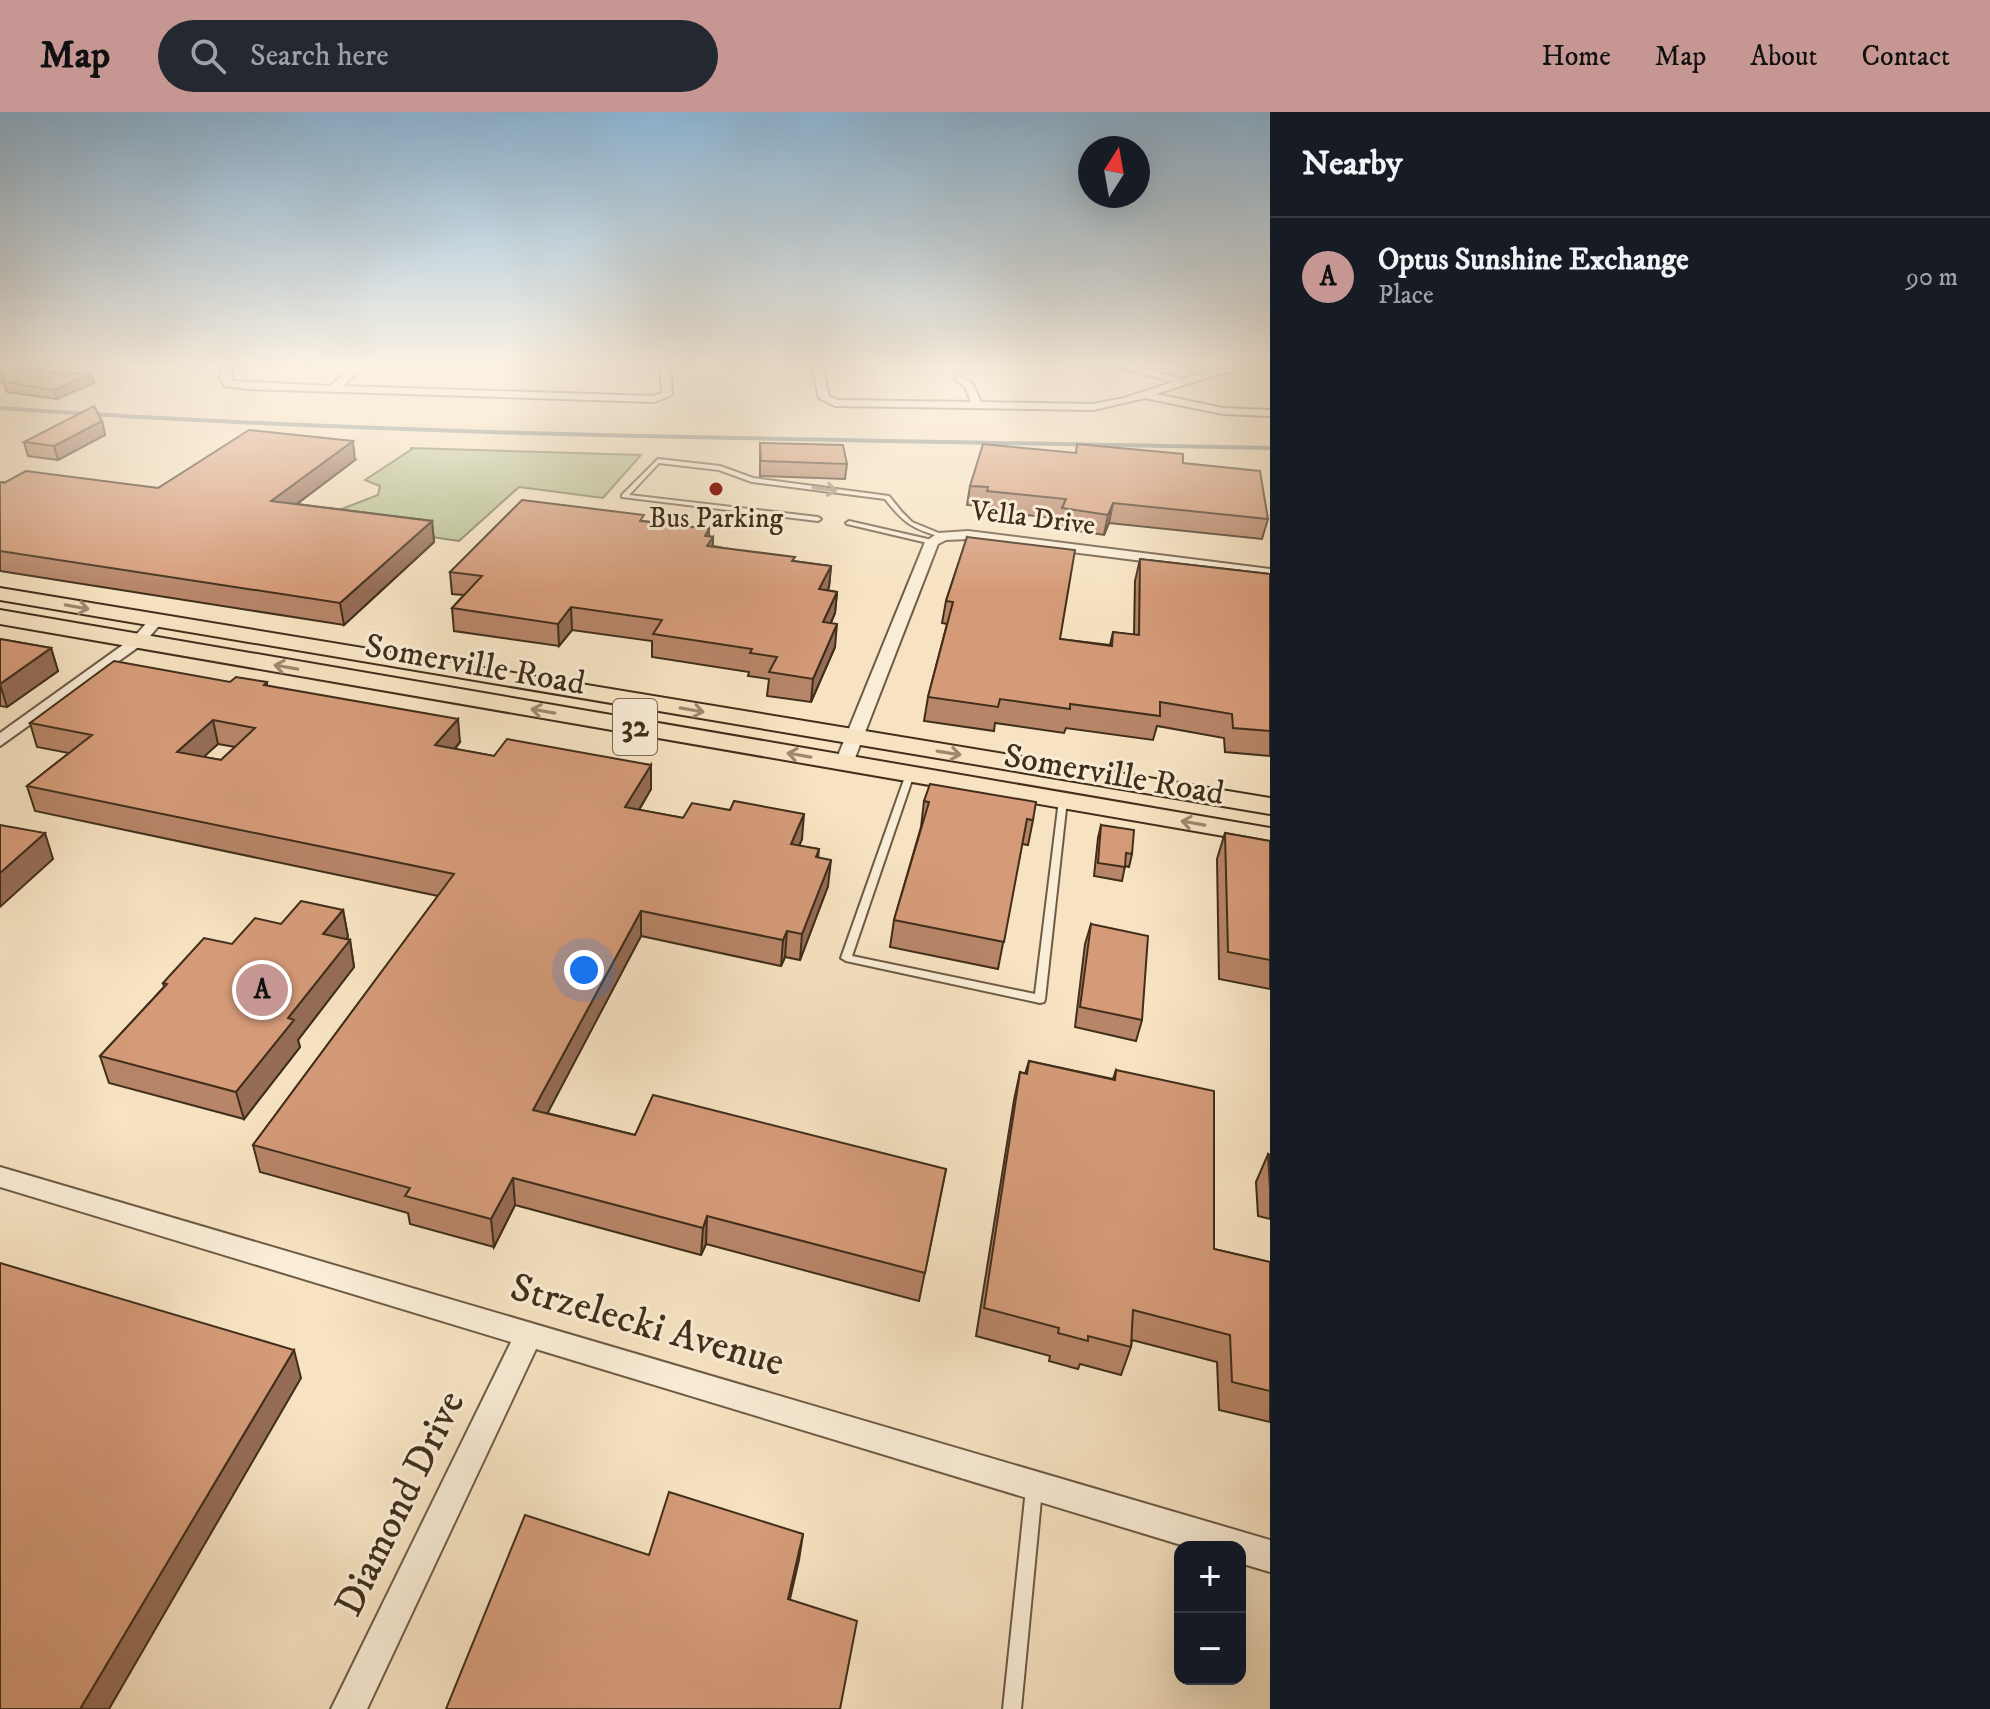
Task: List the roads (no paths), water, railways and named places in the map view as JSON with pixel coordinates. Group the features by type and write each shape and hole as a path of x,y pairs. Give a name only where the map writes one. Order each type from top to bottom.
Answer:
{"main road":[{"name":"Somerville Road","path":"0,594 1270,806"},
{"name":"Somerville Road","path":"0,617 1270,836"}],"street":[{"name":"Vella Drive","path":"844,763 937,539 968,535 1270,573"},
{"path":"0,741 139,640 157,620"},
{"name":"Strzelecki Avenue","path":"0,1177 528,1336 1035,1483 1270,1556"},
{"name":"Diamond Drive","path":"349,1709 528,1336"}],"lane":[{"path":"757,517 816,522 624,496 658,461 720,468 752,480 888,498 900,518 937,539"},
{"path":"685,504 711,511"},
{"path":"847,526 937,539"},
{"path":"910,774 846,958 1040,999 1063,800"},
{"path":"1012,1709 1035,1483"}],"waterway":[{"path":"875,441 1270,448"}],"place":[{"name":"Bus Parking","path":"716,489"},
{"name":"Optus Sunshine Exchange","path":"262,990"}]}
